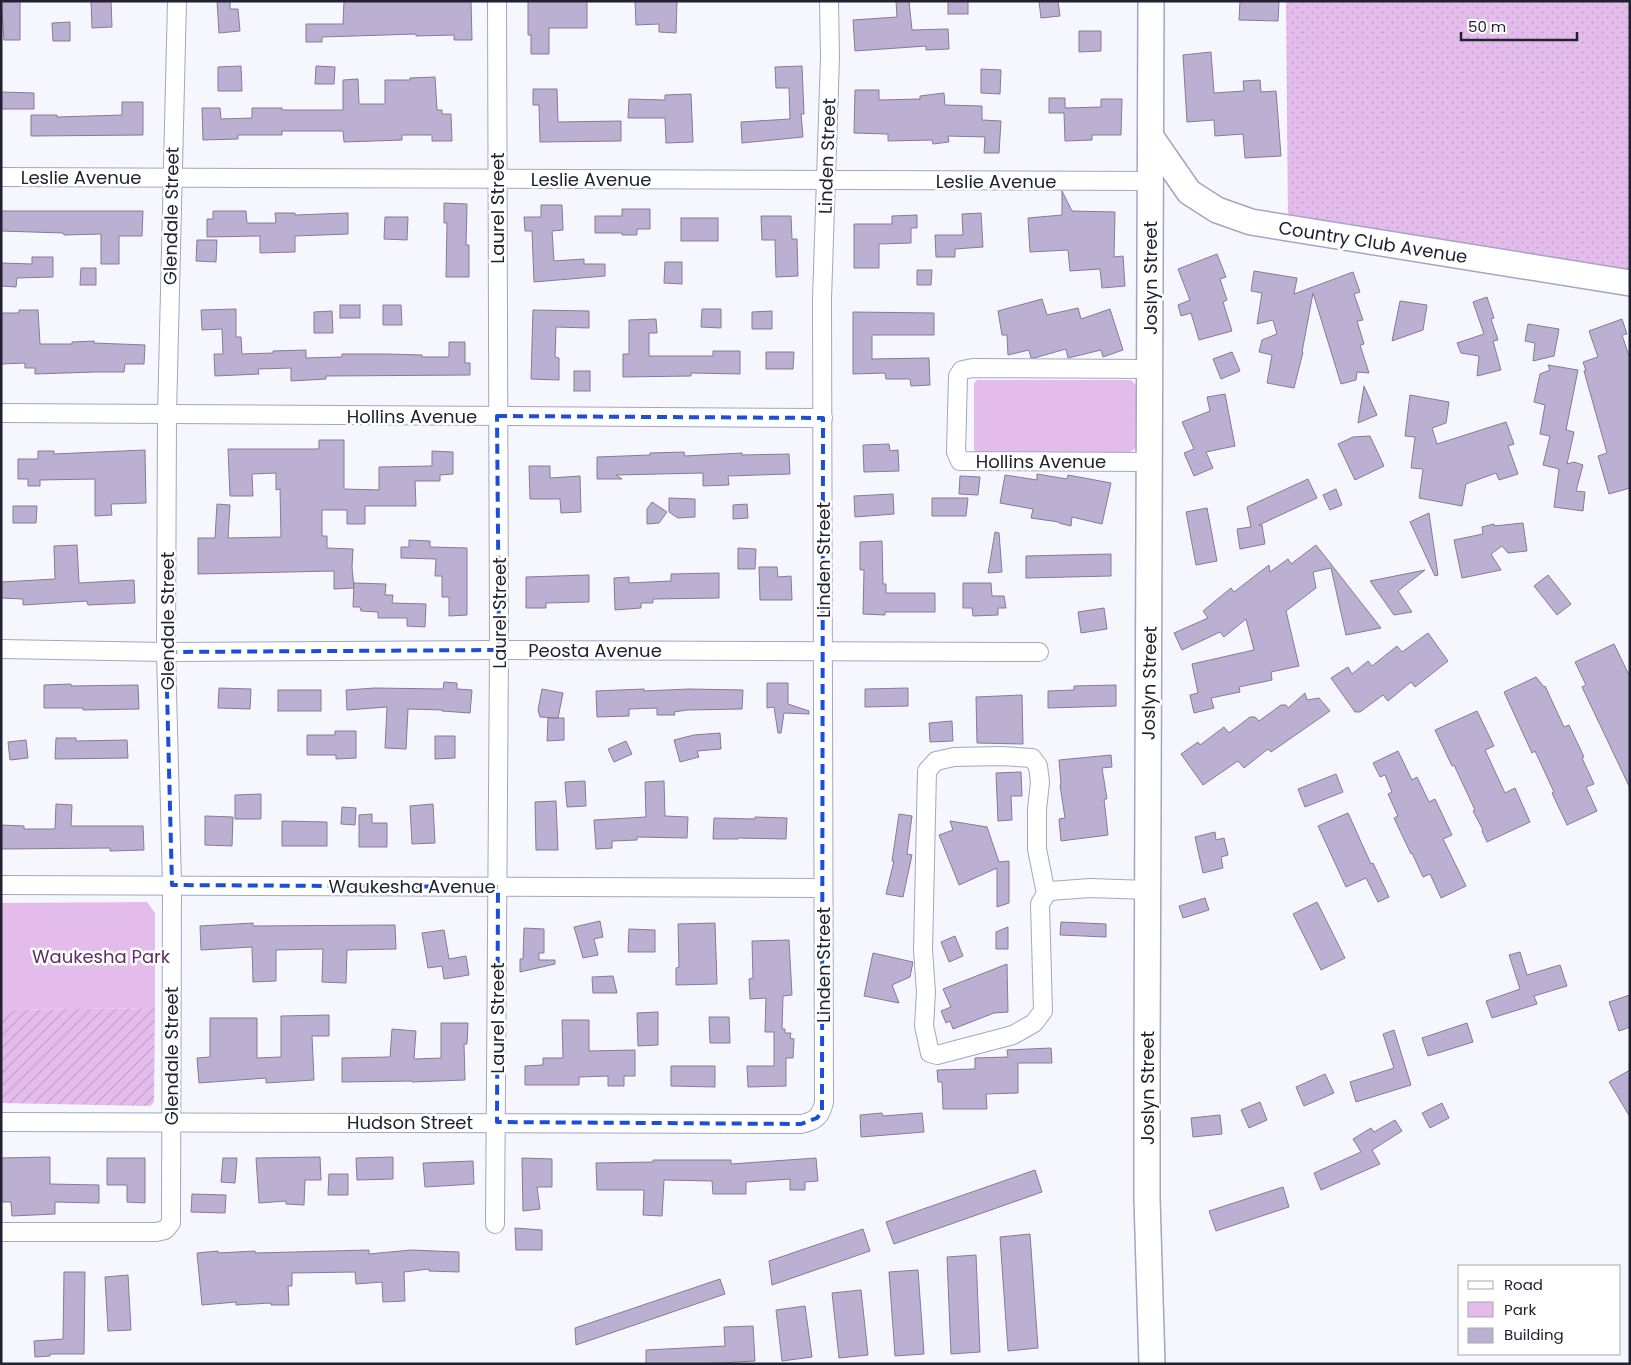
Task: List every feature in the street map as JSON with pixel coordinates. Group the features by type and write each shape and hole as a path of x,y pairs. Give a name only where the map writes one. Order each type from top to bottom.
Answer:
{"street":[{"name":"Glendale Street","path":"1,1232 156,1232 165,1230 171,1223 172,885 166,652 166,415 177,1"},
{"name":"Laurel Street","path":"495,1224 499,650 497,1"},
{"name":"Linden Street","path":"818,1118 824,1102 822,299 830,57 829,1"},
{"name":"Joslyn Street","path":"1151,1 1148,1199 1152,1364"},
{"name":"Country Club Avenue","path":"1151,136 1189,192 1217,210 1251,222 1630,283"},
{"name":"Leslie Avenue","path":"1,177 1151,181"},
{"name":"Hollins Avenue","path":"1149,462 960,460 956,452 958,376 962,370 974,368 1150,369"},
{"name":"Hollins Avenue","path":"1,413 823,418"},
{"name":"Peosta Avenue","path":"1,649 166,652 499,650 1039,652"},
{"path":"1046,894 1037,849 1037,810 1040,782 1038,766 1032,758 1000,756 954,757 936,761 927,771 923,950 926,992 924,1026 930,1053 937,1055 1013,1035 1034,1023 1043,1011 1040,904 1050,891 1090,888 1148,890"},
{"name":"Waukesha Avenue","path":"1,885 823,888"},
{"name":"Hudson Street","path":"1,1122 801,1124 818,1118"}],"highlighted area":[{"path":"497,416 823,418 822,1111 817,1118 801,1124 497,1122 498,887 172,885 166,652 499,650"}],"green space":[{"path":"1286,1 1630,1 1630,271 1288,220"},
{"path":"977,380 1131,380 1139,388 1138,447 1130,452 975,452 974,383"},
{"name":"Waukesha Park","path":"147,902 155,913 155,1008 1,1010 1,903"},
{"path":"155,1008 154,1102 150,1106 1,1103 1,1010"}],"building":[{"path":"1,1 20,1 20,40 4,40"},
{"path":"91,1 111,1 112,27 92,28"},
{"path":"217,1 230,1 230,9 238,9 240,31 219,33"},
{"path":"344,1 471,1 472,40 454,40 454,35 416,36 416,34 322,37 322,42 306,42 306,24 343,24"},
{"path":"528,1 587,1 587,28 549,28 549,54 531,54 531,35 528,35"},
{"path":"635,1 677,1 676,33 659,32 659,24 636,25"},
{"path":"896,1 909,1 912,30 948,29 949,49 926,50 926,46 855,51 853,20 897,17"},
{"path":"948,1 968,1 968,14 948,14"},
{"path":"1039,1 1058,1 1060,16 1041,18"},
{"path":"1240,1 1279,1 1278,21 1239,20"},
{"path":"70,22 70,41 53,41 52,23"},
{"path":"1079,31 1101,31 1101,51 1079,52"},
{"path":"1211,52 1214,93 1244,91 1243,81 1260,80 1261,92 1276,91 1281,156 1245,158 1243,134 1215,136 1214,120 1187,122 1183,55"},
{"path":"241,66 242,91 218,91 218,67"},
{"path":"316,66 335,67 334,84 315,84"},
{"path":"802,66 804,114 801,114 803,137 742,143 741,122 790,119 789,88 776,88 775,67"},
{"path":"981,69 1001,70 1000,94 981,93"},
{"path":"435,77 437,110 442,110 442,114 451,114 452,141 432,141 432,135 402,135 402,140 344,142 343,131 282,131 282,135 238,135 238,139 203,140 202,108 220,108 221,119 252,118 252,108 343,110 343,80 358,79 359,104 385,104 385,80"},
{"path":"533,89 557,89 558,122 621,121 621,141 540,142 539,105 533,105"},
{"path":"855,90 879,90 879,100 920,99 920,96 944,93 945,105 982,106 982,120 1001,121 999,153 984,153 985,137 948,136 949,142 933,144 932,140 888,141 888,134 854,133"},
{"path":"1,92 34,93 34,109 1,109"},
{"path":"691,94 693,142 666,143 665,118 628,118 629,99 665,100 665,95"},
{"path":"1049,98 1065,98 1065,108 1101,107 1101,99 1122,99 1121,135 1092,135 1092,140 1065,141 1064,113 1049,113"},
{"path":"122,102 143,102 143,135 31,136 31,115 57,115 57,117 122,115"},
{"path":"1062,191 1072,211 1115,212 1114,257 1123,256 1125,286 1102,288 1100,269 1070,271 1068,250 1030,252 1028,218 1062,215"},
{"path":"444,203 467,204 466,245 469,245 469,277 446,277 447,223 444,223"},
{"path":"541,205 562,205 563,230 552,231 554,261 584,259 584,264 605,264 605,276 534,282 532,231 525,231 524,217 541,217"},
{"path":"622,209 650,209 650,229 637,229 637,235 595,233 595,216 622,216"},
{"path":"1,211 143,211 142,236 119,236 119,264 101,264 101,234 64,235 63,233 1,231"},
{"path":"213,211 246,211 247,223 276,223 275,213 295,213 295,215 348,213 348,234 295,236 295,252 260,253 260,236 207,237 207,219 213,219"},
{"path":"981,213 983,247 955,249 955,257 936,257 935,235 963,235 962,214"},
{"path":"917,215 917,228 911,228 911,243 879,244 879,268 854,268 854,224 892,224 892,216"},
{"path":"761,216 791,216 792,239 797,239 798,276 776,277 775,240 762,240"},
{"path":"385,217 408,217 407,240 384,239"},
{"path":"681,218 718,218 718,241 681,241"},
{"path":"197,240 217,240 216,262 196,261"},
{"path":"1217,254 1226,277 1220,279 1227,300 1223,302 1232,331 1199,340 1191,313 1181,316 1178,305 1190,300 1178,269"},
{"path":"32,257 53,257 53,277 17,278 16,287 1,286 1,263 32,264"},
{"path":"665,262 682,262 682,284 664,283"},
{"path":"81,268 96,268 96,285 80,285"},
{"path":"917,270 932,270 931,285 917,285"},
{"path":"1254,271 1297,278 1294,294 1353,272 1360,292 1354,294 1363,320 1357,321 1364,344 1360,345 1369,373 1357,372 1356,380 1341,384 1313,293 1303,352 1294,388 1267,383 1272,355 1259,352 1262,340 1277,334 1273,320 1257,324 1262,293 1251,291"},
{"path":"1487,297 1494,318 1491,319 1498,340 1493,341 1501,370 1477,376 1479,356 1461,353 1457,343 1484,334 1473,302"},
{"path":"1042,299 1047,315 1078,308 1081,319 1110,309 1123,350 1103,357 1101,350 1068,358 1066,349 1034,358 1031,358 1029,350 1008,355 1007,335 1002,335 998,311"},
{"path":"1400,301 1427,305 1423,330 1392,341"},
{"path":"340,305 360,305 360,318 340,318"},
{"path":"383,305 401,305 402,325 383,325"},
{"path":"236,309 236,337 241,337 242,354 306,350 306,358 342,357 342,354 449,357 449,342 465,342 465,363 470,363 470,375 326,376 326,379 291,381 291,368 258,369 259,374 215,376 214,354 223,354 222,329 202,330 201,310"},
{"path":"702,309 721,309 721,328 701,327"},
{"path":"19,310 38,310 40,344 72,344 72,342 94,341 94,343 145,345 144,364 125,364 124,372 35,374 35,368 25,368 25,363 1,364 1,313 19,313"},
{"path":"533,310 589,311 589,328 556,327 555,357 559,358 559,380 531,379"},
{"path":"332,311 333,333 314,333 314,312"},
{"path":"772,311 772,329 752,329 752,312"},
{"path":"853,312 934,313 934,335 872,335 872,359 929,358 930,385 911,386 910,379 886,379 885,373 853,374"},
{"path":"656,319 657,333 649,333 649,356 713,356 713,351 740,351 740,374 691,373 691,376 623,377 623,354 629,354 629,320"},
{"path":"1622,319 1627,334 1622,335 1630,359 1630,488 1609,494 1598,456 1607,453 1583,362 1598,357 1589,331"},
{"path":"1528,324 1559,329 1554,356 1533,361 1535,343 1525,341"},
{"path":"766,352 794,352 793,369 766,369"},
{"path":"1232,352 1240,371 1221,379 1213,359"},
{"path":"1548,365 1578,370 1566,430 1574,432 1567,464 1574,462 1583,465 1576,491 1585,492 1583,511 1554,507 1559,469 1543,465 1550,436 1540,434 1545,405 1534,402 1540,374 1550,370"},
{"path":"574,371 590,371 590,391 574,391"},
{"path":"1364,386 1377,415 1358,423"},
{"path":"1225,394 1235,446 1206,452 1213,468 1194,476 1184,453 1194,449 1182,422 1210,411 1207,397"},
{"path":"1410,395 1449,402 1446,423 1432,428 1437,444 1506,422 1514,444 1508,446 1518,474 1499,480 1496,473 1466,484 1462,506 1419,498 1423,469 1411,468 1415,437 1405,436"},
{"path":"1370,436 1384,466 1355,480 1338,444 1353,437"},
{"path":"319,440 344,440 344,489 379,490 379,467 432,466 432,451 453,452 453,474 440,475 440,481 415,481 416,506 365,506 365,524 347,524 347,510 322,510 322,536 327,536 327,548 353,549 354,588 334,589 334,571 198,574 198,538 215,538 217,504 230,505 228,538 281,537 280,489 276,490 276,473 252,474 253,496 230,496 228,449 319,449"},
{"path":"889,444 890,451 898,450 899,471 864,472 863,445"},
{"path":"145,450 146,503 111,504 112,515 95,516 95,479 40,480 40,486 28,486 28,479 18,479 18,459 38,459 38,451 54,451 54,454"},
{"path":"684,452 685,456 742,453 742,455 789,454 790,474 728,476 729,485 703,486 703,473 616,475 622,479 597,479 597,457"},
{"path":"529,466 550,466 550,478 580,476 581,512 561,513 560,499 530,499"},
{"path":"1037,474 1067,479 1068,475 1111,483 1102,524 1072,517 1071,526 1059,522 1031,518 1033,509 1000,503 1005,475 1037,480"},
{"path":"960,476 980,477 978,495 959,494"},
{"path":"1308,479 1317,498 1259,525 1262,525 1265,544 1240,549 1237,529 1251,527 1247,507"},
{"path":"1336,489 1342,505 1330,510 1323,495"},
{"path":"893,494 894,514 855,517 854,496"},
{"path":"669,498 695,499 695,517 678,518 669,512"},
{"path":"932,498 968,498 966,516 932,516"},
{"path":"652,502 667,512 659,523 647,524 647,509"},
{"path":"747,504 748,518 733,519 733,505"},
{"path":"13,506 37,506 36,523 13,523"},
{"path":"1207,508 1217,561 1196,565 1186,512"},
{"path":"1429,513 1438,575 1435,576 1410,522"},
{"path":"1523,523 1527,551 1508,553 1502,546 1491,554 1501,570 1462,578 1454,540 1483,534 1482,527 1494,524 1494,526"},
{"path":"995,532 999,533 1002,572 988,573"},
{"path":"409,540 430,541 430,547 467,548 467,615 449,616 449,597 442,597 442,576 435,576 436,559 401,558 401,547 409,547"},
{"path":"882,541 883,584 886,584 886,593 935,593 935,612 885,612 885,615 863,614 864,570 860,570 860,542"},
{"path":"77,545 79,583 134,580 135,603 88,605 87,601 23,605 23,599 1,598 1,582 55,579 54,546"},
{"path":"1316,545 1381,628 1346,635 1331,568 1313,572 1316,588 1286,611 1299,666 1271,672 1272,680 1239,687 1240,692 1211,698 1214,708 1194,713 1190,695 1198,693 1192,664 1254,650 1246,619 1224,637 1220,632 1182,650 1174,633 1208,618 1203,611 1231,588 1234,592 1269,565 1270,572 1288,559 1291,564"},
{"path":"738,548 756,549 755,569 738,569"},
{"path":"1111,554 1111,576 1026,578 1026,556"},
{"path":"759,567 777,567 778,577 791,576 792,600 760,600"},
{"path":"1425,570 1398,591 1412,612 1394,615 1370,581"},
{"path":"719,573 719,598 653,599 653,603 641,603 641,608 615,610 614,578 629,577 629,583 671,581 671,574"},
{"path":"589,575 589,602 546,603 546,608 526,608 526,577"},
{"path":"1548,575 1571,604 1557,615 1534,586"},
{"path":"354,583 386,584 385,595 393,595 392,603 426,604 425,627 407,626 407,618 378,618 378,612 361,611 360,607 353,607"},
{"path":"963,583 991,583 992,596 1004,596 1006,608 998,608 998,615 973,616 972,608 963,608"},
{"path":"1104,608 1107,629 1081,633 1078,612"},
{"path":"1428,633 1448,661 1415,687 1411,682 1388,701 1383,695 1360,712 1355,712 1331,678 1348,667 1352,674 1368,661 1372,666 1397,646 1402,652"},
{"path":"1614,644 1630,677 1630,788 1582,687 1586,685 1575,662"},
{"path":"1536,677 1545,686 1564,727 1569,725 1594,784 1586,787 1597,811 1567,825 1535,751 1532,753 1504,692"},
{"path":"444,682 457,683 457,689 472,690 470,713 408,709 406,749 385,748 387,707 347,710 346,690 375,688 443,689"},
{"path":"767,683 788,683 788,704 809,711 809,714 784,713 781,733 778,733 774,707 767,708"},
{"path":"71,684 71,686 138,685 139,709 83,710 83,708 44,708 44,685"},
{"path":"1116,685 1116,706 1048,708 1048,691 1074,690 1074,686"},
{"path":"219,688 251,689 250,709 218,708"},
{"path":"908,688 908,706 865,707 865,689"},
{"path":"542,689 563,693 558,718 540,717 538,710"},
{"path":"644,689 644,691 689,689 743,690 742,709 687,710 674,712 675,715 657,715 657,708 629,709 629,716 597,717 596,691"},
{"path":"278,690 321,690 321,711 278,711"},
{"path":"1305,693 1307,700 1319,698 1330,711 1271,752 1268,749 1244,768 1238,761 1203,785 1181,754 1198,742 1200,745 1224,727 1229,733 1250,717 1255,717 1259,721 1281,705 1286,705 1288,708"},
{"path":"1022,695 1023,744 977,743 976,697"},
{"path":"1477,711 1494,746 1485,750 1505,793 1515,788 1530,822 1487,842 1473,811 1475,810 1435,730"},
{"path":"548,718 564,718 564,740 547,741"},
{"path":"952,721 953,741 930,742 929,723"},
{"path":"335,731 356,731 356,758 336,759 336,755 307,755 307,735 335,735"},
{"path":"720,733 721,749 697,751 699,757 680,762 674,740 694,735"},
{"path":"435,736 455,736 455,758 435,759"},
{"path":"56,738 76,738 76,741 127,740 128,758 55,759"},
{"path":"26,740 28,758 10,760 8,742"},
{"path":"626,741 632,754 614,762 608,749"},
{"path":"1398,751 1412,780 1417,777 1429,802 1435,799 1452,835 1443,839 1466,886 1441,898 1430,874 1423,877 1411,854 1394,818 1398,816 1388,794 1392,792 1385,775 1380,777 1373,763"},
{"path":"1111,755 1112,767 1102,768 1107,799 1104,799 1108,835 1061,841 1059,819 1065,818 1060,785 1059,760"},
{"path":"1021,772 1022,796 1011,796 1012,820 998,821 996,773"},
{"path":"1336,774 1343,792 1305,807 1298,789"},
{"path":"585,781 586,806 567,807 565,782"},
{"path":"664,781 665,816 688,817 687,838 637,837 637,840 612,841 612,848 596,849 594,820 646,817 645,782"},
{"path":"261,794 261,819 235,819 235,795"},
{"path":"556,801 558,850 536,850 535,802"},
{"path":"56,804 72,805 71,826 143,826 144,850 110,851 110,848 1,849 1,825 24,826 24,829 55,829"},
{"path":"433,804 435,843 412,844 410,806"},
{"path":"342,807 356,808 355,825 341,824"},
{"path":"1348,813 1371,864 1373,863 1389,897 1378,902 1366,878 1346,887 1318,826"},
{"path":"372,814 372,823 387,823 387,847 359,847 359,815"},
{"path":"899,814 912,816 907,854 912,855 903,897 886,894 894,861 892,861"},
{"path":"205,816 233,817 232,846 205,845"},
{"path":"755,817 787,818 786,839 713,839 714,818 755,819"},
{"path":"282,821 327,822 327,846 282,846"},
{"path":"950,821 987,827 999,862 1009,861 1009,903 997,907 997,868 959,885 939,835 953,830"},
{"path":"1215,832 1216,840 1224,838 1228,855 1221,857 1223,868 1203,873 1195,837"},
{"path":"1205,898 1209,910 1183,918 1179,906"},
{"path":"1317,902 1345,958 1321,970 1293,914"},
{"path":"600,921 603,937 594,939 598,955 583,958 574,927"},
{"path":"1061,922 1106,924 1106,937 1060,935"},
{"path":"253,923 253,926 395,925 396,949 347,950 346,983 322,982 323,949 276,950 276,981 253,982 252,947 201,950 200,926"},
{"path":"715,923 717,984 676,985 676,968 679,967 678,924"},
{"path":"1008,927 1008,949 996,949 996,932"},
{"path":"524,928 544,929 544,953 539,953 539,960 555,960 555,964 520,972 520,959 523,959"},
{"path":"629,929 655,930 655,952 628,952"},
{"path":"444,930 449,959 466,956 469,975 444,979 442,966 428,968 422,933"},
{"path":"955,936 963,956 949,962 941,942"},
{"path":"789,940 792,995 783,996 782,1029 785,1029 785,1033 791,1033 790,1038 794,1039 793,1058 786,1058 786,1086 748,1087 747,1066 774,1066 774,1032 765,1032 766,998 750,999 749,979 753,978 752,941"},
{"path":"1520,952 1527,975 1560,965 1567,986 1534,996 1537,1004 1492,1018 1486,1001 1520,989 1509,955"},
{"path":"873,953 913,962 910,977 892,985 899,1003 864,996"},
{"path":"1007,964 1008,1012 994,1013 953,1029 950,1021 946,1023 941,1011 951,1007 943,989"},
{"path":"613,976 617,993 593,993 592,977"},
{"path":"1630,995 1630,1027 1619,1031 1609,1002"},
{"path":"658,1012 658,1045 638,1046 637,1013"},
{"path":"329,1015 329,1036 312,1036 314,1080 266,1083 266,1078 199,1083 197,1058 210,1057 210,1018 257,1018 257,1058 281,1057 281,1016"},
{"path":"709,1017 729,1017 730,1043 710,1043"},
{"path":"562,1020 589,1020 589,1051 635,1050 635,1076 624,1076 624,1086 608,1086 608,1076 579,1077 579,1085 525,1085 525,1066 543,1065 543,1058 563,1058"},
{"path":"441,1023 468,1023 467,1044 464,1044 465,1080 342,1082 342,1058 390,1057 392,1029 416,1031 414,1059 441,1058"},
{"path":"1467,1023 1473,1042 1428,1056 1422,1038"},
{"path":"1394,1030 1411,1085 1356,1102 1350,1082 1394,1068 1383,1034"},
{"path":"1051,1048 1052,1063 1018,1063 1018,1093 986,1094 987,1109 943,1109 942,1082 938,1082 937,1070 975,1069 975,1058 1008,1057 1007,1050"},
{"path":"671,1066 715,1066 715,1087 671,1086"},
{"path":"1630,1070 1630,1117 1609,1082"},
{"path":"1325,1074 1334,1093 1304,1106 1296,1087"},
{"path":"1260,1102 1267,1120 1249,1128 1241,1110"},
{"path":"1442,1103 1449,1118 1430,1128 1422,1113"},
{"path":"882,1113 883,1116 922,1113 924,1132 861,1137 860,1115"},
{"path":"1220,1115 1222,1134 1193,1137 1191,1118"},
{"path":"1395,1120 1402,1131 1372,1150 1380,1164 1321,1190 1314,1173 1361,1152 1353,1139 1371,1128 1374,1132"},
{"path":"50,1157 50,1184 99,1185 99,1203 55,1202 55,1214 12,1216 11,1202 1,1202 1,1158"},
{"path":"320,1157 321,1180 305,1180 304,1205 286,1204 286,1201 259,1203 256,1158"},
{"path":"393,1157 393,1179 357,1180 356,1158"},
{"path":"107,1158 145,1158 145,1203 127,1202 127,1185 107,1185"},
{"path":"223,1158 237,1158 235,1183 221,1182"},
{"path":"522,1158 552,1159 552,1187 537,1187 540,1209 523,1211"},
{"path":"816,1158 818,1181 805,1182 805,1190 790,1190 790,1179 746,1182 746,1194 713,1194 712,1181 664,1180 662,1216 643,1215 644,1190 597,1190 596,1163 653,1162 653,1160 731,1160 731,1164"},
{"path":"473,1161 474,1184 425,1187 423,1163"},
{"path":"1035,1170 1042,1192 894,1244 886,1222"},
{"path":"329,1174 348,1174 348,1195 328,1195"},
{"path":"1283,1187 1289,1207 1216,1231 1209,1211"},
{"path":"192,1194 226,1195 225,1213 191,1212"},
{"path":"515,1228 542,1230 542,1250 516,1250"},
{"path":"863,1229 870,1251 772,1285 769,1261"},
{"path":"1030,1234 1038,1348 1008,1351 1000,1237"},
{"path":"369,1250 369,1254 411,1250 459,1252 459,1272 429,1271 429,1269 404,1272 405,1301 383,1302 382,1282 356,1284 355,1272 292,1273 292,1286 288,1286 289,1305 271,1305 271,1303 236,1305 236,1302 202,1305 197,1253 218,1251 218,1253 255,1251 255,1253"},
{"path":"976,1255 980,1352 951,1354 947,1257"},
{"path":"918,1270 924,1354 895,1356 889,1272"},
{"path":"64,1272 85,1272 84,1354 50,1354 50,1356 35,1357 34,1341 63,1339"},
{"path":"128,1275 131,1330 108,1331 105,1277"},
{"path":"720,1279 725,1294 576,1345 575,1328"},
{"path":"861,1290 868,1355 839,1358 832,1293"},
{"path":"805,1306 812,1357 782,1361 776,1310"},
{"path":"753,1326 755,1361 702,1364 646,1364 646,1350 725,1346 724,1327"}]}
